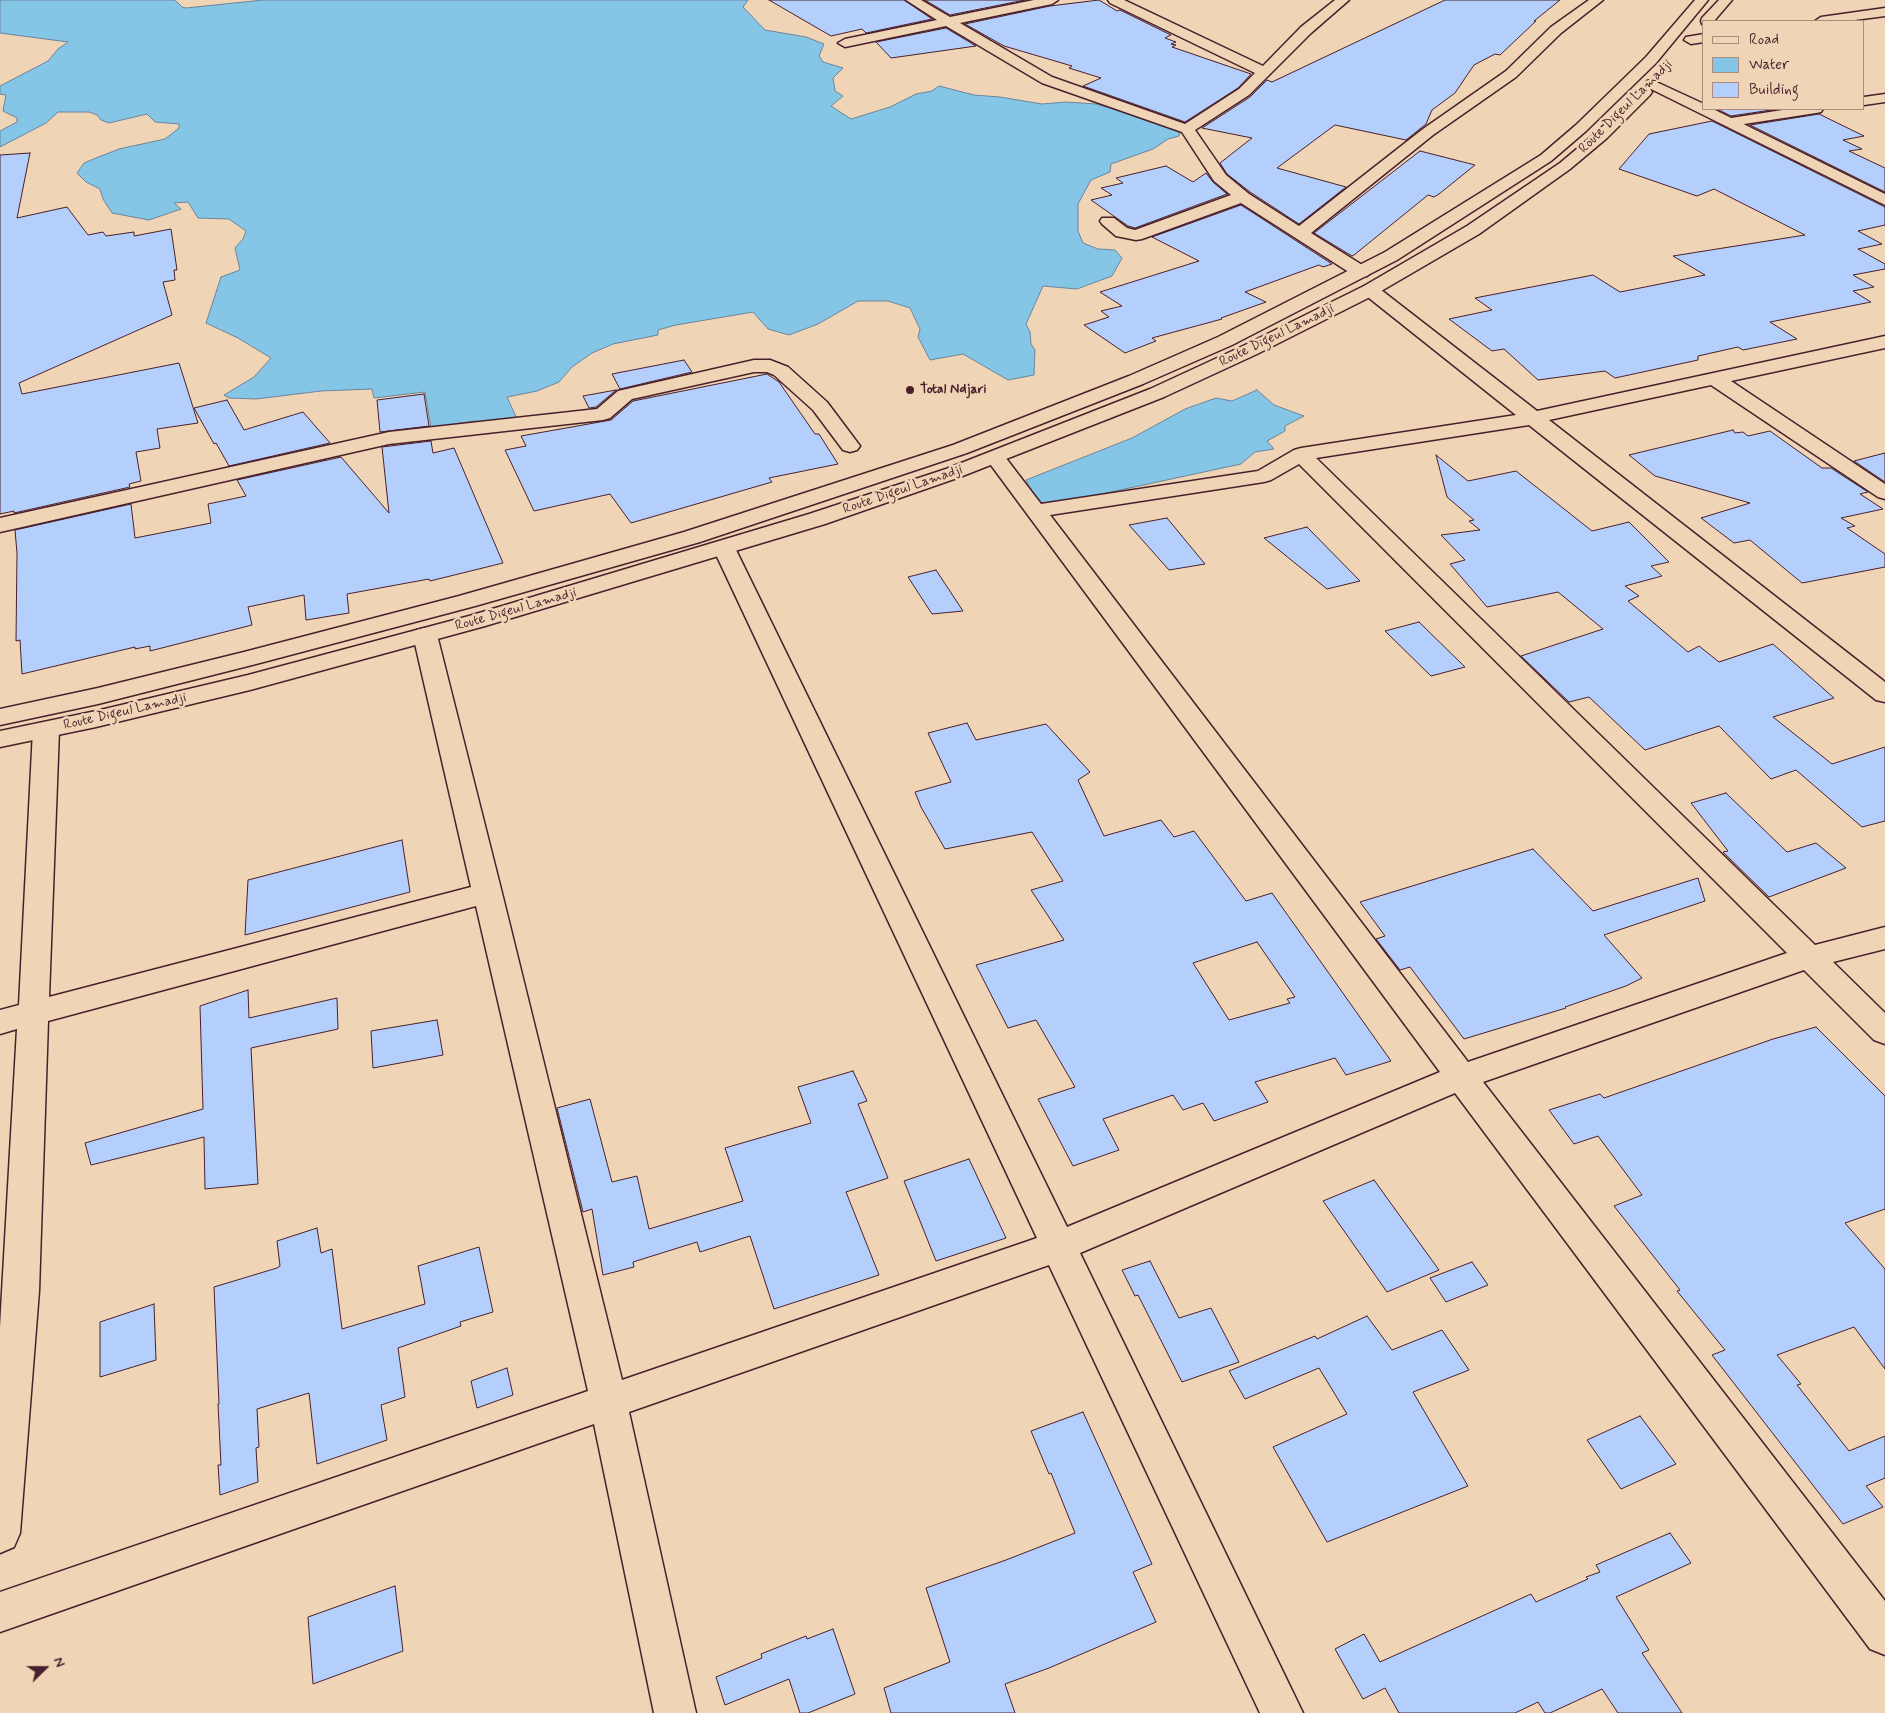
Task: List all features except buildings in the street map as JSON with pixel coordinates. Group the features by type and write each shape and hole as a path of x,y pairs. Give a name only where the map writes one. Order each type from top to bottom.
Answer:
{"street":[{"path":"912,0 1047,80 1187,129 1220,178 1243,197 1300,233 1365,281 1533,418 1885,694"},
{"path":"845,43 1052,0"},
{"path":"1114,0 1266,72"},
{"path":"1187,129 1244,92 1306,30 1343,0"},
{"path":"1300,233 1428,132 1510,74 1556,30 1597,0"},
{"path":"0,717 98,696 247,659 467,601 692,537 960,448 1136,380 1365,281 1391,256 1448,222 1546,158 1581,128 1652,60 1702,0"},
{"path":"1708,20 1726,0"},
{"path":"1828,20 1885,12"},
{"name":"Route Digeul Lamadji","path":"0,739 250,682 606,584 817,519 995,457 1157,392 1250,350 1365,281 1473,230 1565,166 1602,135 1700,34"},
{"path":"1652,84 1702,108"},
{"path":"1865,101 1885,98"},
{"path":"1706,110 1885,200"},
{"path":"1731,122 1809,110"},
{"path":"1108,221 1122,232 1136,235 1206,208 1243,197"},
{"path":"1036,511 1264,476 1300,454 1533,418 1885,342"},
{"path":"0,525 389,438 603,414 626,395 754,366 770,366 781,371 820,406 850,446"},
{"path":"1715,379 1885,493"},
{"path":"1300,454 1885,1032"},
{"path":"995,457 1461,1078 1885,1634"},
{"path":"724,548 1282,1713"},
{"path":"425,635 608,1400 675,1713"},
{"path":"0,1532 21,1291 46,730"},
{"path":"0,1022 488,893"},
{"path":"0,1612 608,1400 1059,1246 1461,1078 1809,957 1885,938"}],"water":[{"path":"0,0 175,0 182,7 186,8 263,0 748,0 743,7 765,30 806,37 824,44 819,56 823,62 843,68 833,78 835,91 843,96 831,106 851,119 890,107 916,94 932,91 939,86 974,95 1042,104 1066,102 1096,104 1131,114 1180,132 1179,136 1168,139 1153,149 1111,164 1110,172 1091,180 1078,204 1078,231 1083,243 1098,249 1115,250 1122,258 1112,276 1077,289 1043,286 1026,324 1030,332 1031,344 1035,350 1034,375 1008,380 963,354 930,360 918,337 920,329 910,308 888,301 858,301 818,324 789,335 768,329 753,312 676,325 658,330 658,335 613,344 592,353 572,367 559,382 537,391 507,397 516,417 498,423 474,421 431,428 425,392 374,398 372,389 321,391 256,399 229,398 224,395 254,377 271,358 238,338 206,323 221,277 240,270 235,248 243,239 246,231 229,219 198,218 188,202 174,203 181,209 149,220 112,213 103,199 100,189 86,182 77,173 84,163 119,149 165,139 179,128 179,124 155,122 147,114 109,123 89,112 58,112 46,123 0,147 0,131 17,122 17,118 3,111 6,95 0,94 0,86 48,61 58,49 68,42 0,33"},
{"path":"1257,390 1274,405 1304,416 1285,426 1285,431 1267,441 1274,449 1255,452 1241,464 1046,506 1033,495 1026,480 1132,438 1185,409 1216,398 1232,401"}],"place":[{"name":"Total Ndjari","path":"910,390"}]}
